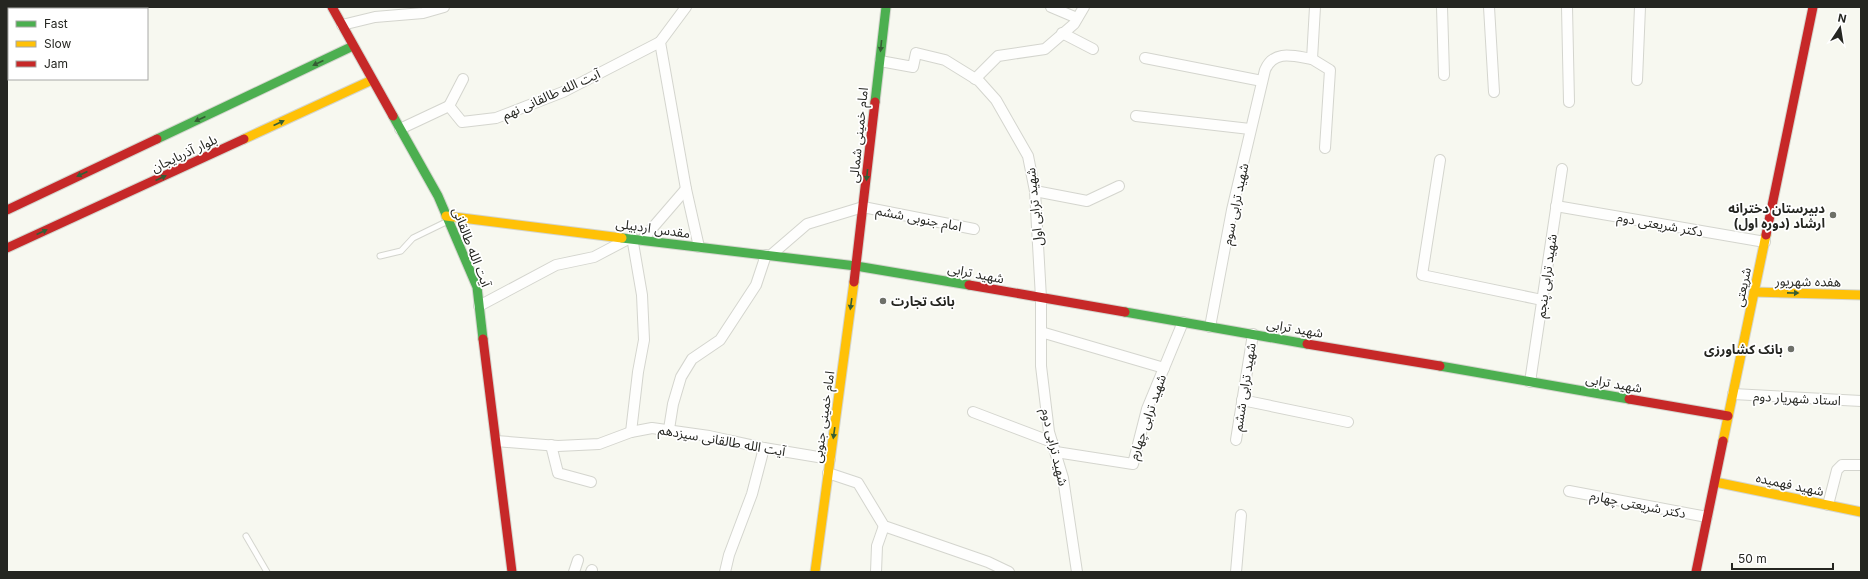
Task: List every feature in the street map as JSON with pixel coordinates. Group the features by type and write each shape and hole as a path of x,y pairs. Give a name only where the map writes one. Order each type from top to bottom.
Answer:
{"main road":[{"name":"آیت الله طالقانی","path":"332,7 438,196 477,287 512,572"},
{"name":"امام خمینی شمالی","path":"856,266 886,7"},
{"name":"شریعتی","path":"1696,572 1813,7"},
{"name":"بلوار آذربایجان","path":"7,210 353,46"},
{"name":"بلوار آذربایجان","path":"7,248 372,80"},
{"name":"مقدس اردبیلی","path":"447,218 637,239 856,266"},
{"name":"شهید ترابی","path":"856,266 953,281 1041,298 1728,416"},
{"name":"امام خمینی جنوبی","path":"815,572 856,266"},
{"name":"هفده شهریور","path":"1754,292 1861,295"},
{"name":"شهید فهمیده","path":"1714,482 1861,512"}],"street":[{"path":"342,25 375,17 423,14 444,7"},
{"path":"686,7 660,42 686,189 699,247"},
{"path":"1051,7 1077,18"},
{"path":"975,79 998,56 1045,48 1074,24 1084,7"},
{"path":"1315,7 1312,59 1330,70 1325,148"},
{"path":"1442,7 1444,75"},
{"path":"1489,7 1494,92"},
{"path":"1567,7 1569,102"},
{"path":"1637,80 1640,7"},
{"path":"1062,34 1094,49"},
{"name":"آیت الله طالقانی نهم","path":"449,106 462,122 496,118 563,92 660,42"},
{"name":"شهید ترابی اول","path":"880,61 913,67 916,53 945,60 975,79 996,100 1028,156 1035,191 1041,298"},
{"name":"شهید ترابی سوم","path":"1210,327 1232,210 1250,129 1262,81 1269,61 1278,57 1292,56 1312,59"},
{"path":"1145,58 1262,81"},
{"path":"400,129 449,106 463,79"},
{"path":"1136,116 1250,129"},
{"path":"1440,160 1422,276 1542,300"},
{"name":"شهید ترابی پنجم","path":"1530,382 1562,169"},
{"path":"1035,191 1087,201 1119,186"},
{"path":"479,306 556,264 594,257 637,239 686,189"},
{"name":"دکتر شریعتی دوم","path":"1556,206 1764,242"},
{"path":"669,429 673,404 681,377 692,359 720,340 756,284 768,255 807,224 863,207"},
{"name":"امام جنوبی ششم","path":"863,207 974,229"},
{"path":"631,432 638,372 644,340 637,239"},
{"name":"شهید ترابی دوم","path":"1041,298 1040,366 1049,432 1063,478 1077,572"},
{"name":"شهید ترابی چهارم","path":"1054,447 1133,464 1147,409 1183,322"},
{"path":"1041,332 1164,368"},
{"name":"شهید ترابی ششم","path":"1236,440 1253,334"},
{"name":"استاد شهریار دوم","path":"1733,394 1861,401"},
{"path":"1242,400 1348,422"},
{"path":"973,412 1054,447"},
{"name":"آیت الله طالقانی سیزدهم","path":"496,441 551,445 599,444 631,432 652,428 669,429 764,448 830,459"},
{"path":"551,445 558,473 591,482"},
{"path":"725,572 729,555 752,494 764,448"},
{"path":"1828,505 1838,470 1842,465 1861,465"},
{"path":"828,473 858,483 884,526 988,562 1009,572"},
{"name":"دکتر شریعتی چهارم","path":"1569,491 1707,518"},
{"path":"1236,572 1242,515"},
{"path":"876,572 877,546 884,526"},
{"path":"574,572 578,560"}],"lane":[{"path":"380,256 401,251 413,238 447,218"},
{"path":"246,536 267,572"}],"traffic: fast":[{"path":"875,102 886,7"},
{"path":"157,139 353,46"},
{"path":"393,116 438,196 477,287 483,339"},
{"path":"622,238 856,266 969,285"},
{"path":"1125,312 1307,344"},
{"path":"1440,366 1629,399"}],"traffic: slow":[{"path":"244,139 372,80"},
{"path":"446,216 622,238"},
{"path":"1723,441 1766,235"},
{"path":"815,572 854,282"},
{"path":"1754,292 1861,295"},
{"path":"1715,482 1861,512"}],"traffic: jam":[{"path":"332,7 393,116"},
{"path":"1766,235 1813,7"},
{"path":"854,282 875,102"},
{"path":"7,210 157,139"},
{"path":"7,248 244,139"},
{"path":"969,285 1125,312"},
{"path":"483,339 512,572"},
{"path":"1307,344 1440,366"},
{"path":"1629,399 1728,416"},
{"path":"1696,572 1723,441"}],"place":[{"name":"دبیرستان دخترانه ارشاد (دوره اول)","path":"1833,215"},
{"name":"بانک تجارت","path":"883,301"},
{"name":"بانک کشاورزی","path":"1791,349"}]}
